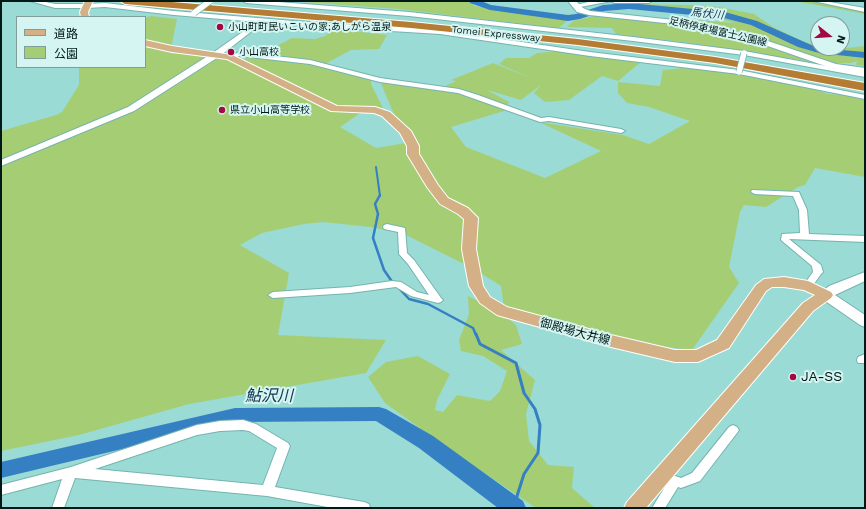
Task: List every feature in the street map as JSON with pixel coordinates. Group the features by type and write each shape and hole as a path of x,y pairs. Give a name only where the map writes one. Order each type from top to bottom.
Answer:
{"highway":[{"name":"Tomei Expressway","path":"125,1 418,26 564,41 715,60 865,87"},
{"name":"Tomei Expressway","path":"173,1 455,24 573,36 740,59 865,81"}],"main road":[{"path":"85,16 84,12 88,3"},
{"name":"足柄停車場富士公園線","path":"576,6 597,14 658,19 693,24 762,41 834,66 865,71"},
{"name":"御殿場大井線","path":"146,43 172,49 223,55 335,109 381,111 405,131 413,146 413,154 433,187 444,201 463,210 471,218 469,249 476,286 485,300 502,311 618,343 675,356 698,356 723,344 761,288 769,282 784,282 808,286 826,295"},
{"path":"639,506 808,307 834,289 865,276"},
{"path":"826,295 865,322"}],"street":[{"path":"33,1 55,6 88,3 263,20 440,32 590,54 739,72 865,97"},
{"path":"192,14 210,1"},
{"path":"246,1 409,14 744,53 865,75"},
{"path":"576,6 599,1 609,1"},
{"path":"614,1 649,1"},
{"path":"816,1 865,10"},
{"path":"1,163 131,109 223,55 263,20"},
{"path":"739,72 744,53"},
{"path":"223,55 240,54 310,62 380,80 465,93 540,120 549,119 621,131"},
{"path":"755,192 796,194 803,210 805,236"},
{"path":"273,295 350,290 394,284 414,294 438,300 411,262 403,254 402,230 387,227"},
{"path":"808,286 818,272 816,265 785,240 785,236 865,239"},
{"path":"1,490 71,472 197,430 220,426 243,425 252,427 284,446 267,491"},
{"path":"658,508 675,481 681,483 696,477 733,430"},
{"path":"71,472 267,491 364,508"},
{"path":"58,508 71,472"}],"green space":[{"path":"289,1 472,1 474,6 569,19 559,28 398,9"},
{"path":"795,1 816,1 865,11 865,14"},
{"path":"630,4 719,7 754,14 773,27 810,44 810,56 853,56 850,55 850,48 865,46 865,66 856,65 857,61 851,63 819,63 690,43 616,34 612,28 567,27 573,21 594,16 657,20 677,24 693,31 747,39 756,37 721,25 679,19 736,23 713,17"},
{"path":"151,16 177,19 170,53 244,59 256,57 292,38 315,39 325,36 334,29 387,35 379,49 351,50 323,65 345,69 372,78 371,84 383,108 365,110 340,127 376,148 406,143 380,81 439,89 456,81 451,80 493,63 531,78 499,64 506,58 529,58 537,53 561,51 641,62 618,81 602,76 569,100 545,102 534,93 541,85 521,100 487,90 509,102 504,111 451,127 466,147 545,178 601,151 539,122 623,135 649,144 690,121 649,107 627,103 618,93 618,82 660,86 663,70 684,68 793,82 828,94 845,95 865,100 865,177 815,168 805,185 798,187 766,207 744,205 740,212 729,267 739,283 692,350 641,344 504,308 501,286 474,269 402,233 370,227 323,222 304,224 262,233 240,245 289,273 278,335 386,340 366,373 189,404 79,435 1,451 1,131 62,112 79,85 79,68 146,68 146,18"},
{"path":"468,296 500,312 516,325 522,344 501,350 535,380 526,414 529,441 548,465 574,467 572,488 595,508 536,508 449,449 385,403 368,377 386,362 418,356 450,374 437,400 435,410 443,412 457,395 490,401 500,391 507,371 483,356 461,351 459,340 469,314"}],"waterway":[{"name":"馬伏川","path":"473,1 490,7 568,18 577,17 603,8 629,6 725,15 754,23 801,45 819,50 865,55"},
{"path":"376,167 380,195"},
{"path":"380,195 375,204 378,214 373,238 384,270 393,283"},
{"path":"397,286 409,299 428,304 473,328 476,335"},
{"path":"476,334 480,344 516,363 524,393 535,409 540,425 538,453 524,474 517,496 517,508"},
{"name":"鮎沢川","path":"1,470 235,415 379,414 426,442 515,508"}],"place":[{"name":"小山町町民いこいの家;あしがら温泉","path":"220,27"},
{"name":"小山高校","path":"231,52"},
{"name":"県立小山高等学校","path":"222,110"},
{"name":"JA-SS","path":"793,377"}]}
